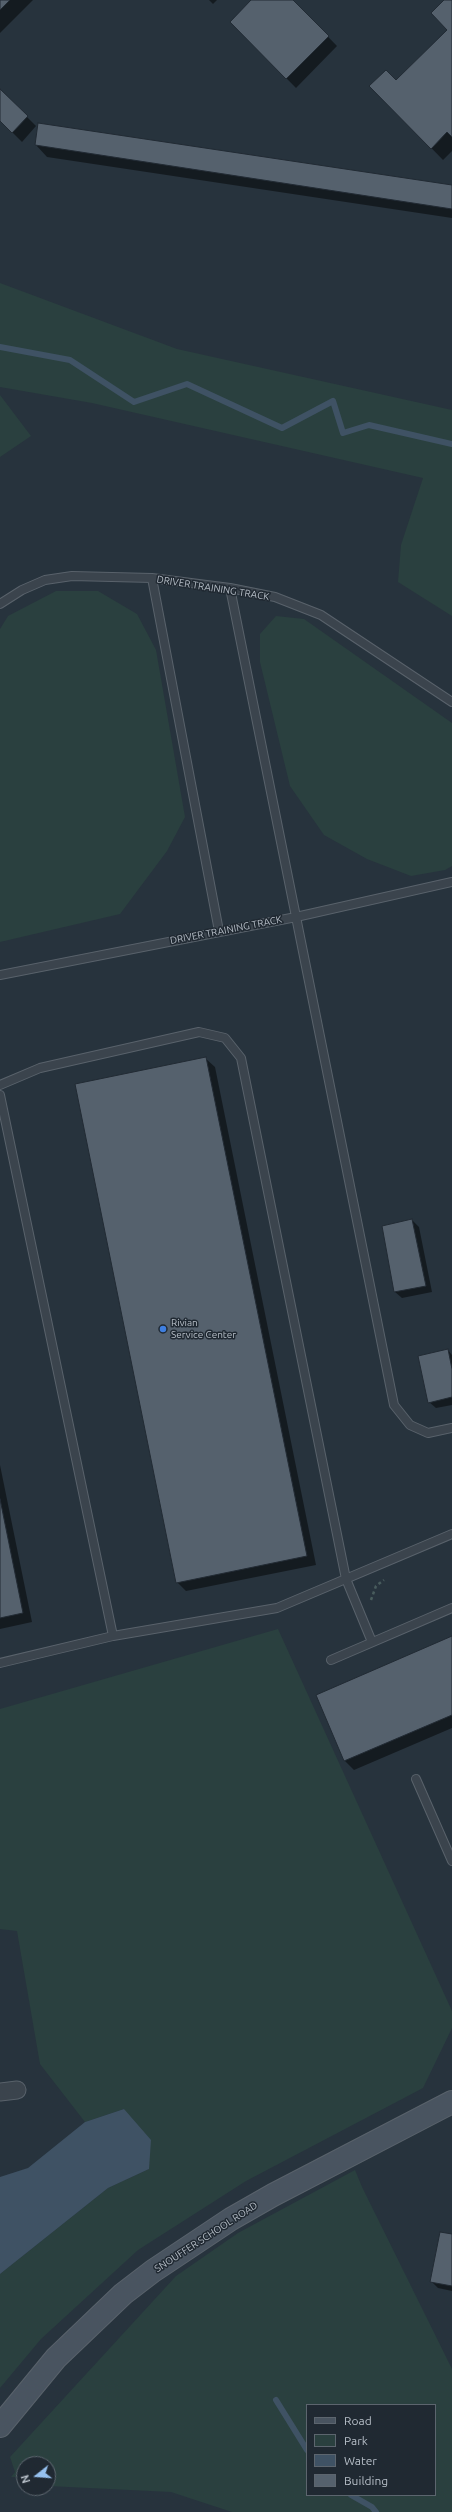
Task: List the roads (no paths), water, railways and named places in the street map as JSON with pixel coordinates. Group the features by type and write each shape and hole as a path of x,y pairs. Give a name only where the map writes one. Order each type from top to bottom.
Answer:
{"main road":[{"name":"SNOUFFER SCHOOL ROAD","path":"0,2426 56,2358 123,2294 153,2271 214,2230 273,2195 452,2102"}],"street":[{"path":"0,2092 17,2090"}],"lane":[{"name":"DRIVER TRAINING TRACK","path":"0,604 22,590 45,580 65,577 152,578 230,588 275,597 321,615 452,702"},
{"path":"152,578 219,931"},
{"path":"230,588 394,1405 410,1425 416,1428 428,1432 452,1428"},
{"name":"DRIVER TRAINING TRACK","path":"0,975 296,917 452,882"},
{"path":"0,1085 40,1068 199,1032 225,1038 241,1058 346,1579 372,1642"},
{"path":"0,1095 113,1636"},
{"path":"0,1663 113,1636 277,1608 452,1534"},
{"path":"331,1660 452,1608"},
{"path":"416,1779 452,1861"}],"water":[{"path":"124,2109 151,2140 149,2169 108,2188 0,2274 0,2177 28,2168 85,2122"}],"waterway":[{"path":"0,347 70,360 134,402 187,384 282,428 333,401 343,433 369,425 452,444"},
{"path":"276,2400 306,2448"},
{"path":"353,2496 372,2507 376,2512"}],"place":[{"name":"Rivian Service Center","path":"163,1329"}]}
